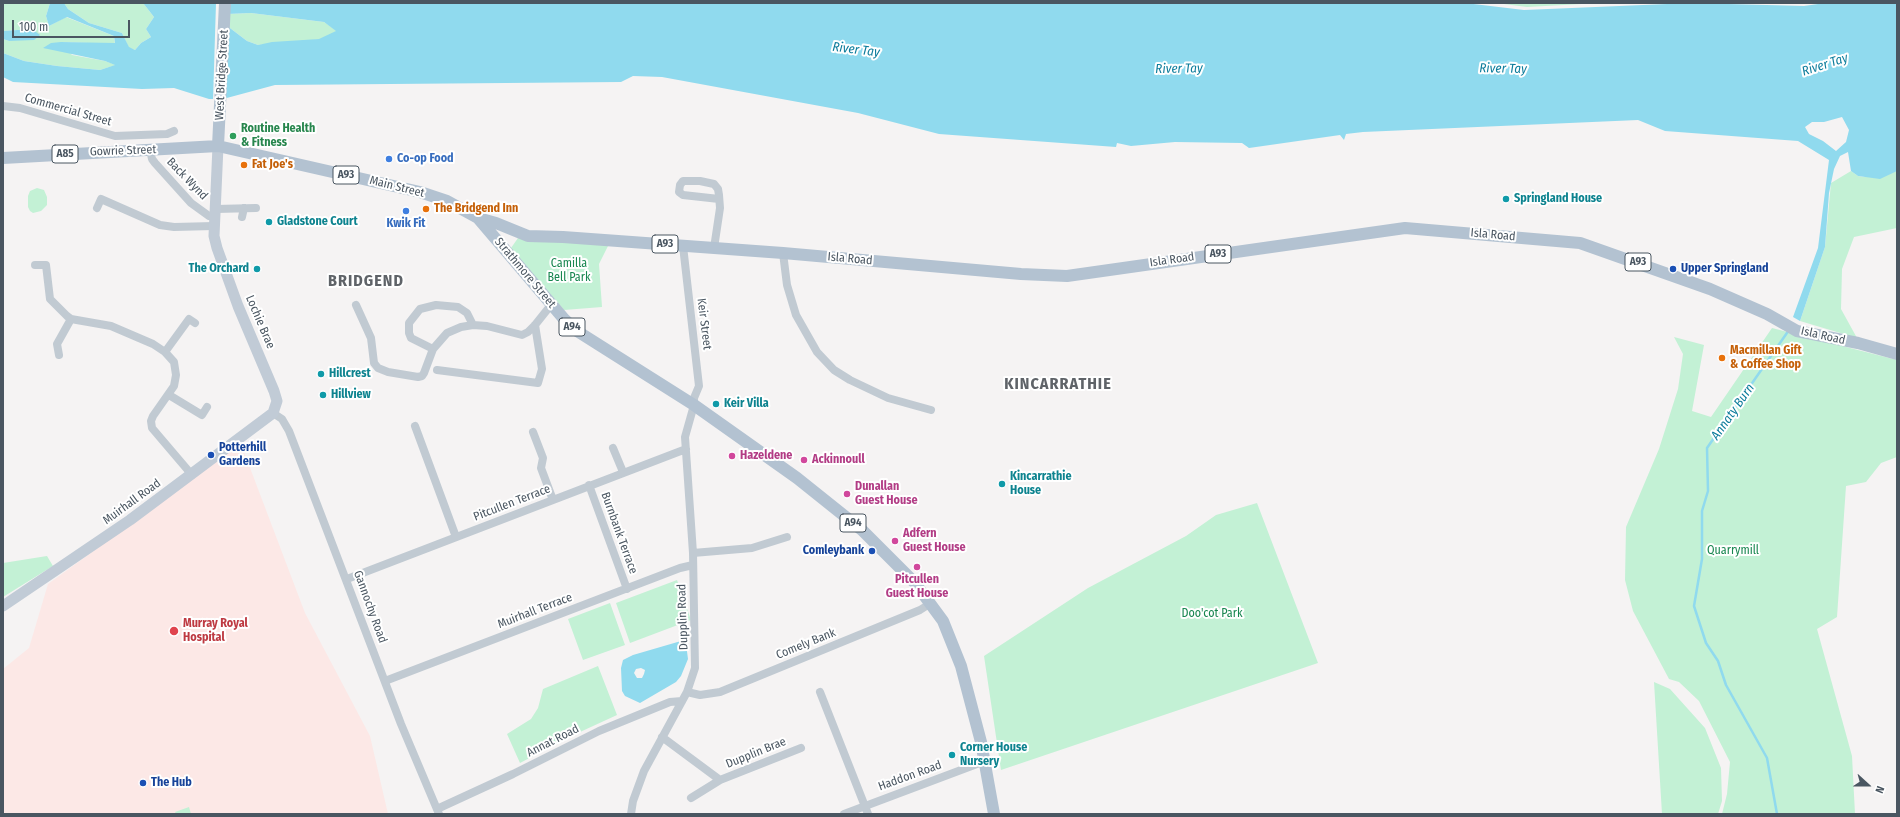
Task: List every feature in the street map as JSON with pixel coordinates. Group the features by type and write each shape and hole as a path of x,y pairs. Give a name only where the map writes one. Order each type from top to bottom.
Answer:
{"main road":[{"name":"West Bridge Street","path":"218,146 225,3"},
{"name":"Gowrie Street","path":"3,158 218,146"},
{"name":"Main Street","path":"218,146 424,193 447,201 478,218"},
{"name":"Isla Road","path":"478,218 496,223 528,236 783,253 1021,274 1067,276 1405,228 1580,243 1710,289 1767,314 1797,331 1897,354"},
{"name":"Strathmore Street","path":"478,218 551,305 577,331 694,405"},
{"name":"A94","path":"694,405 797,478 862,530 915,583 931,604 943,621 965,681 985,761 994,814"}],"street":[{"name":"Commercial Street","path":"3,106 20,108 115,136 167,134 174,131"},
{"name":"Lochie Brae","path":"218,146 215,217 217,248 225,272 276,398 273,413"},
{"name":"Back Wynd","path":"150,150 152,159 191,203 209,216 215,217"},
{"path":"714,248 720,199 718,189 714,184 689,180 683,181 680,185 680,192 684,195 720,199"},
{"path":"97,208 102,199 160,225 174,227 244,208 256,208"},
{"path":"242,217 244,208"},
{"name":"Keir Street","path":"683,246 699,386 694,398 694,405"},
{"path":"783,253 787,285 796,315 817,352 834,370 850,380 888,398 931,410"},
{"path":"35,265 46,265 50,299 61,312 71,319 112,326 153,344 165,352 174,362 176,375 174,386 153,416 151,422 152,428 192,475"},
{"path":"356,305 371,338 373,358 378,368 405,376 422,376 426,370 433,349 447,333 461,327 473,325 487,326 522,335 535,326 551,305"},
{"path":"433,349 411,338 409,333 408,323 420,309 436,305 458,307 469,315 473,325"},
{"path":"58,355 57,344 71,319"},
{"path":"165,352 189,319 195,323"},
{"path":"437,370 538,383 542,377 542,369 535,326"},
{"path":"169,395 202,415 207,408"},
{"name":"Dupplin Road","path":"631,814 633,801 644,771 687,692 695,668 693,554 685,437 694,405"},
{"name":"Muirhall Road","path":"3,606 130,520 273,413"},
{"name":"Gannochy Road","path":"273,413 282,419 289,431 348,579 385,682 438,811"},
{"path":"415,426 456,537"},
{"path":"533,432 543,458 541,468 553,500"},
{"path":"613,448 623,472"},
{"name":"Pitcullen Terrace","path":"348,579 589,485 686,449"},
{"name":"Burnbank Terrace","path":"589,485 627,589"},
{"path":"693,554 752,548 787,538"},
{"name":"Muirhall Terrace","path":"385,682 680,568 693,565"},
{"name":"Comely Bank","path":"687,692 700,695 720,692 906,616 931,604"},
{"path":"820,692 868,814"},
{"name":"Annat Road","path":"438,811 599,731 670,702 682,701"},
{"name":"Dupplin Brae","path":"662,737 720,780"},
{"name":"Dupplin Brae","path":"691,798 720,780 801,748"},
{"name":"Haddon Road","path":"844,814 985,761"}],"shaded area":[{"name":"Murray Royal Hospital","path":"241,444 305,613 370,736 388,814 3,814 3,669 29,648 48,584"}],"green space":[{"path":"3,3 50,3 46,16 49,26 66,17 114,36 115,44 61,42 72,55 105,61 116,65 100,70 57,66 24,61 3,53 3,39 9,41 32,29 3,31"},
{"path":"64,3 143,3 154,17 146,29 151,37 141,43 135,50 129,48 122,33 89,23 68,9"},
{"path":"1496,3 1600,3 1527,7"},
{"path":"251,13 324,22 337,31 323,39 258,45 247,41 226,25 226,14"},
{"path":"1851,171 1858,176 1864,177 1897,171 1897,228 1854,237 1842,269 1841,309 1857,338 1800,321 1825,247 1831,183"},
{"path":"37,188 44,190 47,197 47,205 41,211 33,213 28,207 28,196 30,191"},
{"name":"Camilla Bell Park","path":"518,238 609,244 599,264 602,307 564,310 511,248"},
{"name":"Quarrymill","path":"1772,328 1897,360 1897,457 1881,463 1866,482 1846,486 1837,617 1817,629 1852,756 1855,814 1722,814 1727,794 1730,762 1699,701 1679,682 1669,679 1633,611 1625,580 1626,527 1659,449 1678,389 1683,354 1674,337 1704,345 1692,411 1711,417"},
{"name":"Doo'cot Park","path":"1257,503 1318,663 1001,770 984,656 1088,588 1186,536 1216,515"},
{"path":"47,556 53,566 3,597 3,563"},
{"path":"677,580 691,620 630,643 616,603"},
{"path":"610,603 625,645 583,660 568,619"},
{"path":"598,666 617,715 567,738 520,763 507,734 531,719 538,708 543,689"},
{"path":"1654,682 1670,689 1705,728 1721,768 1722,801 1718,814 1662,814"},
{"path":"189,807 191,814 176,814 175,812"}],"water":[{"name":"River Tay","path":"50,3 64,3 68,9 89,23 122,33 129,47 135,50 141,43 151,37 146,29 154,17 143,3 1465,3 1524,10 1691,3 1804,6 1825,3 1897,3 1897,171 1880,179 1858,176 1851,171 1848,152 1840,156 1834,169 1829,193 1825,247 1800,321 1793,317 1818,248 1829,160 1798,141 1665,131 1638,120 1363,132 1346,134 1344,140 1340,135 1249,148 1242,143 1175,142 1131,146 1117,143 1116,147 939,134 858,113 662,77 633,76 621,82 275,85 223,99 209,99 174,88 142,89 13,82 3,77 3,53 24,61 57,66 100,70 115,65 105,61 43,48 51,43 61,42 115,43 114,36 67,17 49,26 46,16","holes":["251,13 324,22 336,31 319,39 272,42 258,45 247,41 226,25 227,14","1842,117 1849,130 1846,142 1836,151 1823,141 1809,134 1805,127 1812,122 1824,122"]},
{"path":"32,29 40,35 34,40 9,41 3,39 3,31"},
{"path":"681,641 686,644 688,659 681,676 676,682 640,703 625,696 622,691 621,668 623,660 633,655","holes":["641,668 645,670 642,678 637,678 634,673 636,669"]}],"pier":[{"path":"216,3 229,3 223,101 213,101"}],"waterway":[{"name":"Annaty Burn","path":"1777,814 1767,758 1726,685 1718,661 1706,643 1694,606 1702,559 1702,511 1708,491 1707,448 1789,330"}],"place":[{"name":"Routine Health & Fitness","path":"233,136"},
{"name":"Co-op Food","path":"389,159"},
{"name":"Fat Joe's","path":"244,165"},
{"name":"Springland House","path":"1506,199"},
{"name":"The Bridgend Inn","path":"426,209"},
{"name":"Kwik Fit","path":"406,211"},
{"name":"Gladstone Court","path":"269,222"},
{"name":"The Orchard","path":"257,269"},
{"name":"Upper Springland","path":"1673,269"},
{"name":"Macmillan Gift & Coffee Shop","path":"1722,358"},
{"name":"Hillcrest","path":"321,374"},
{"name":"Hillview","path":"323,395"},
{"name":"Keir Villa","path":"716,404"},
{"name":"Potterhill Gardens","path":"211,455"},
{"name":"Hazeldene","path":"732,456"},
{"name":"Ackinnoull","path":"804,460"},
{"name":"Kincarrathie House","path":"1002,484"},
{"name":"Dunallan Guest House","path":"847,494"},
{"name":"Adfern Guest House","path":"895,541"},
{"name":"Comleybank","path":"872,551"},
{"name":"Pitcullen Guest House","path":"917,567"},
{"name":"Murray Royal Hospital","path":"174,631"},
{"name":"Corner House Nursery","path":"952,755"},
{"name":"The Hub","path":"143,783"}],"district":[{"name":"BRIDGEND","path":"366,282"},
{"name":"KINCARRATHIE","path":"1058,385"}]}
